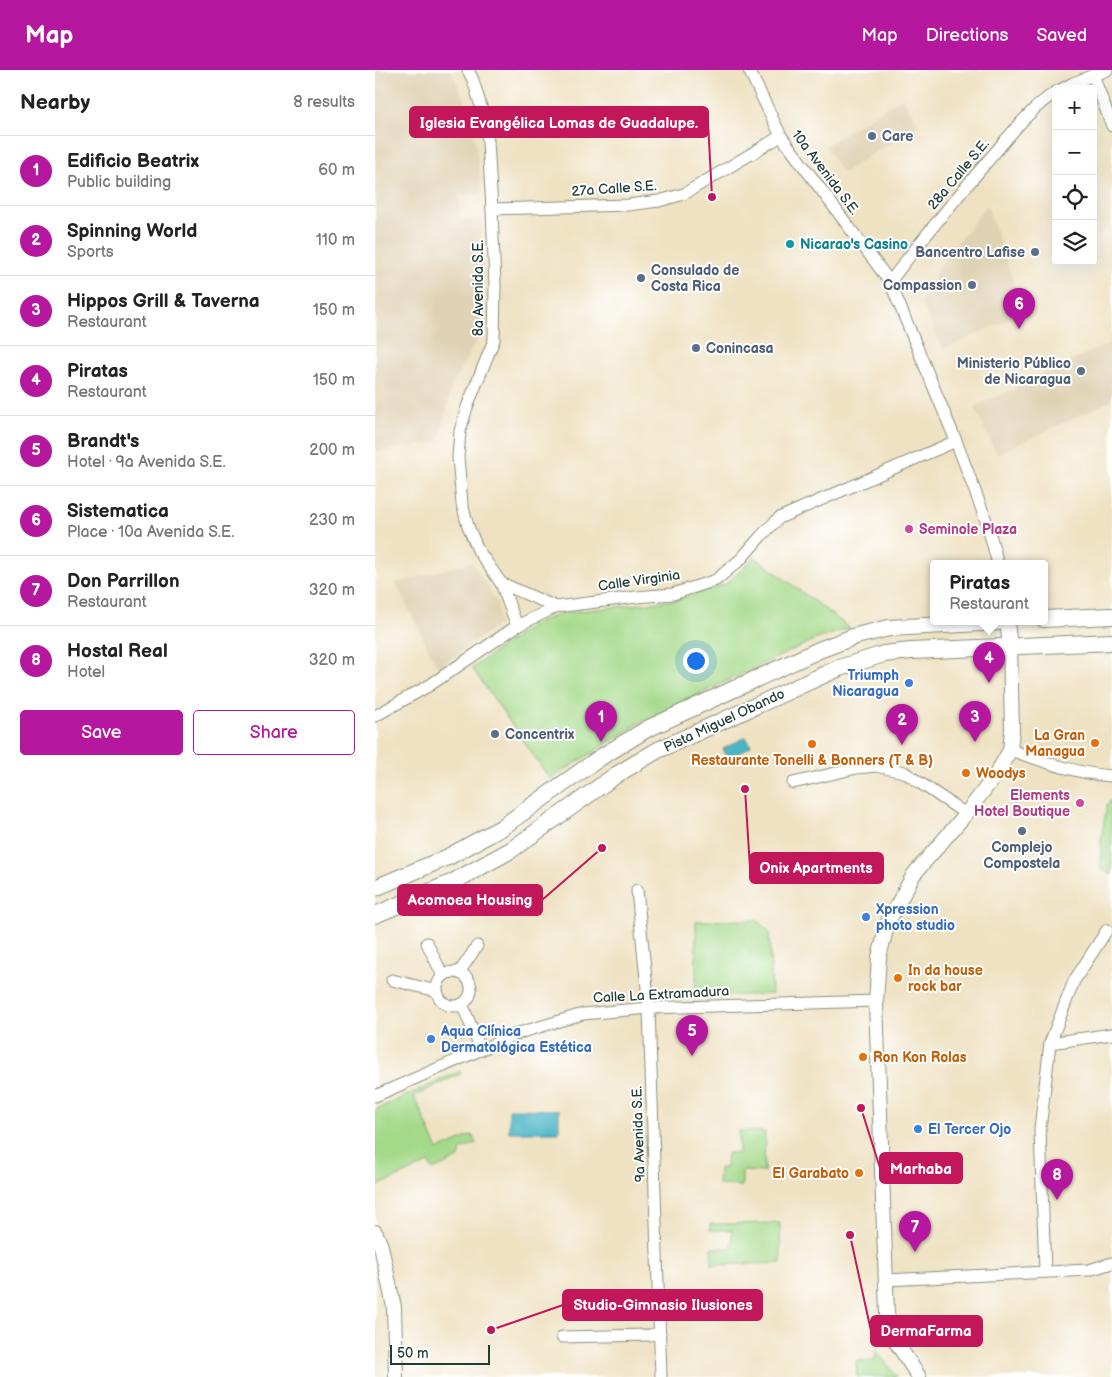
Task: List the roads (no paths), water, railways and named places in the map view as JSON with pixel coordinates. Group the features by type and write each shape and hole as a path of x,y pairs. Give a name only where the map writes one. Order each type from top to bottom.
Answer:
{"main road":[{"path":"1048,620 1112,616"},
{"name":"Pista Miguel Obando","path":"375,888 448,857 501,828 601,757 647,729 819,650 856,636 889,628 944,625"},
{"name":"Pista Miguel Obando","path":"375,915 453,882 511,850 615,775 658,750 839,668 884,654 911,651 1112,642"}],"street":[{"name":"8a Avenida S.E.","path":"468,70 482,110 488,141 493,209 495,285 494,340 467,407 460,431 458,457 462,504 468,526 478,550 501,583 517,626"},
{"name":"10a Avenida S.E.","path":"749,70 781,136 890,282 956,441 987,523 997,560"},
{"path":"1069,85 1107,70"},
{"path":"1093,75 1112,126"},
{"name":"28a Calle S.E.","path":"890,282 1028,113 1052,95"},
{"name":"27a Calle S.E.","path":"493,209 628,205 659,202 684,194 781,136"},
{"name":"Calle Virginia","path":"375,716 429,685 517,626 556,607 673,594 715,580 741,559 779,518 956,441"},
{"path":"501,583 556,607"},
{"path":"919,1377 894,1339 887,1314 876,1001 879,957 888,922 914,874 966,814 997,773 1011,750 1013,730 1007,625"},
{"path":"1011,750 1057,766 1101,776 1112,776"},
{"path":"793,783 857,768 876,766 904,772 966,814"},
{"name":"9a Avenida S.E.","path":"637,890 649,1008 661,1377"},
{"path":"1045,1272 1040,1129 1050,1043 1074,981 1107,930"},
{"path":"427,943 443,976"},
{"path":"459,973 477,946"},
{"path":"453,972 459,973 469,980 470,996 461,1004 451,1006 446,1004 439,996 437,991 439,980 453,972"},
{"path":"392,980 437,991"},
{"name":"Calle La Extramadura","path":"375,1096 519,1033 583,1014 649,1008 876,1001"},
{"path":"461,1004 481,1050"},
{"path":"1050,1043 1112,1034"},
{"path":"375,1232 394,1307 396,1377"},
{"path":"885,1280 1089,1270 1112,1263"},
{"path":"561,1337 650,1335 660,1333"}],"water":[{"path":"746,737 751,746 728,759 723,749"},
{"path":"509,1109 559,1110 559,1132 509,1132"}],"place":[{"name":"Care","path":"872,136"},
{"name":"Iglesia Evangélica Lomas de Guadalupe.","path":"712,197"},
{"name":"Nicarao's Casino","path":"790,244"},
{"name":"Bancentro Lafise","path":"1035,252"},
{"name":"Consulado de Costa Rica","path":"641,278"},
{"name":"Compassion","path":"972,285"},
{"name":"Sistematica","path":"1019,329"},
{"name":"Conincasa","path":"696,348"},
{"name":"Ministerio Público de Nicaragua","path":"1081,371"},
{"name":"Seminole Plaza","path":"909,529"},
{"name":"Triumph Nicaragua","path":"909,683"},
{"name":"Piratas","path":"989,683"},
{"name":"Concentrix","path":"495,734"},
{"name":"Edificio Beatrix","path":"601,742"},
{"name":"Hippos Grill & Taverna","path":"975,742"},
{"name":"La Gran Managua","path":"1095,743"},
{"name":"Restaurante Tonelli & Bonners (T & B)","path":"812,744"},
{"name":"Spinning World","path":"902,745"},
{"name":"Woodys","path":"966,773"},
{"name":"Onix Apartments","path":"745,789"},
{"name":"Elements Hotel Boutique","path":"1080,803"},
{"name":"Complejo Compostela","path":"1022,831"},
{"name":"Acomoea Housing","path":"602,848"},
{"name":"Xpression photo studio","path":"866,917"},
{"name":"In da house rock bar","path":"898,978"},
{"name":"Aqua Clínica Dermatológica Estética","path":"431,1039"},
{"name":"Brandt's","path":"692,1056"},
{"name":"Ron Kon Rolas","path":"863,1057"},
{"name":"Marhaba","path":"861,1108"},
{"name":"El Tercer Ojo","path":"918,1129"},
{"name":"El Garabato","path":"859,1173"},
{"name":"Hostal Real","path":"1057,1200"},
{"name":"DermaFarma","path":"850,1235"},
{"name":"Don Parrillon","path":"915,1252"},
{"name":"Studio-Gimnasio Ilusiones","path":"491,1330"}]}
